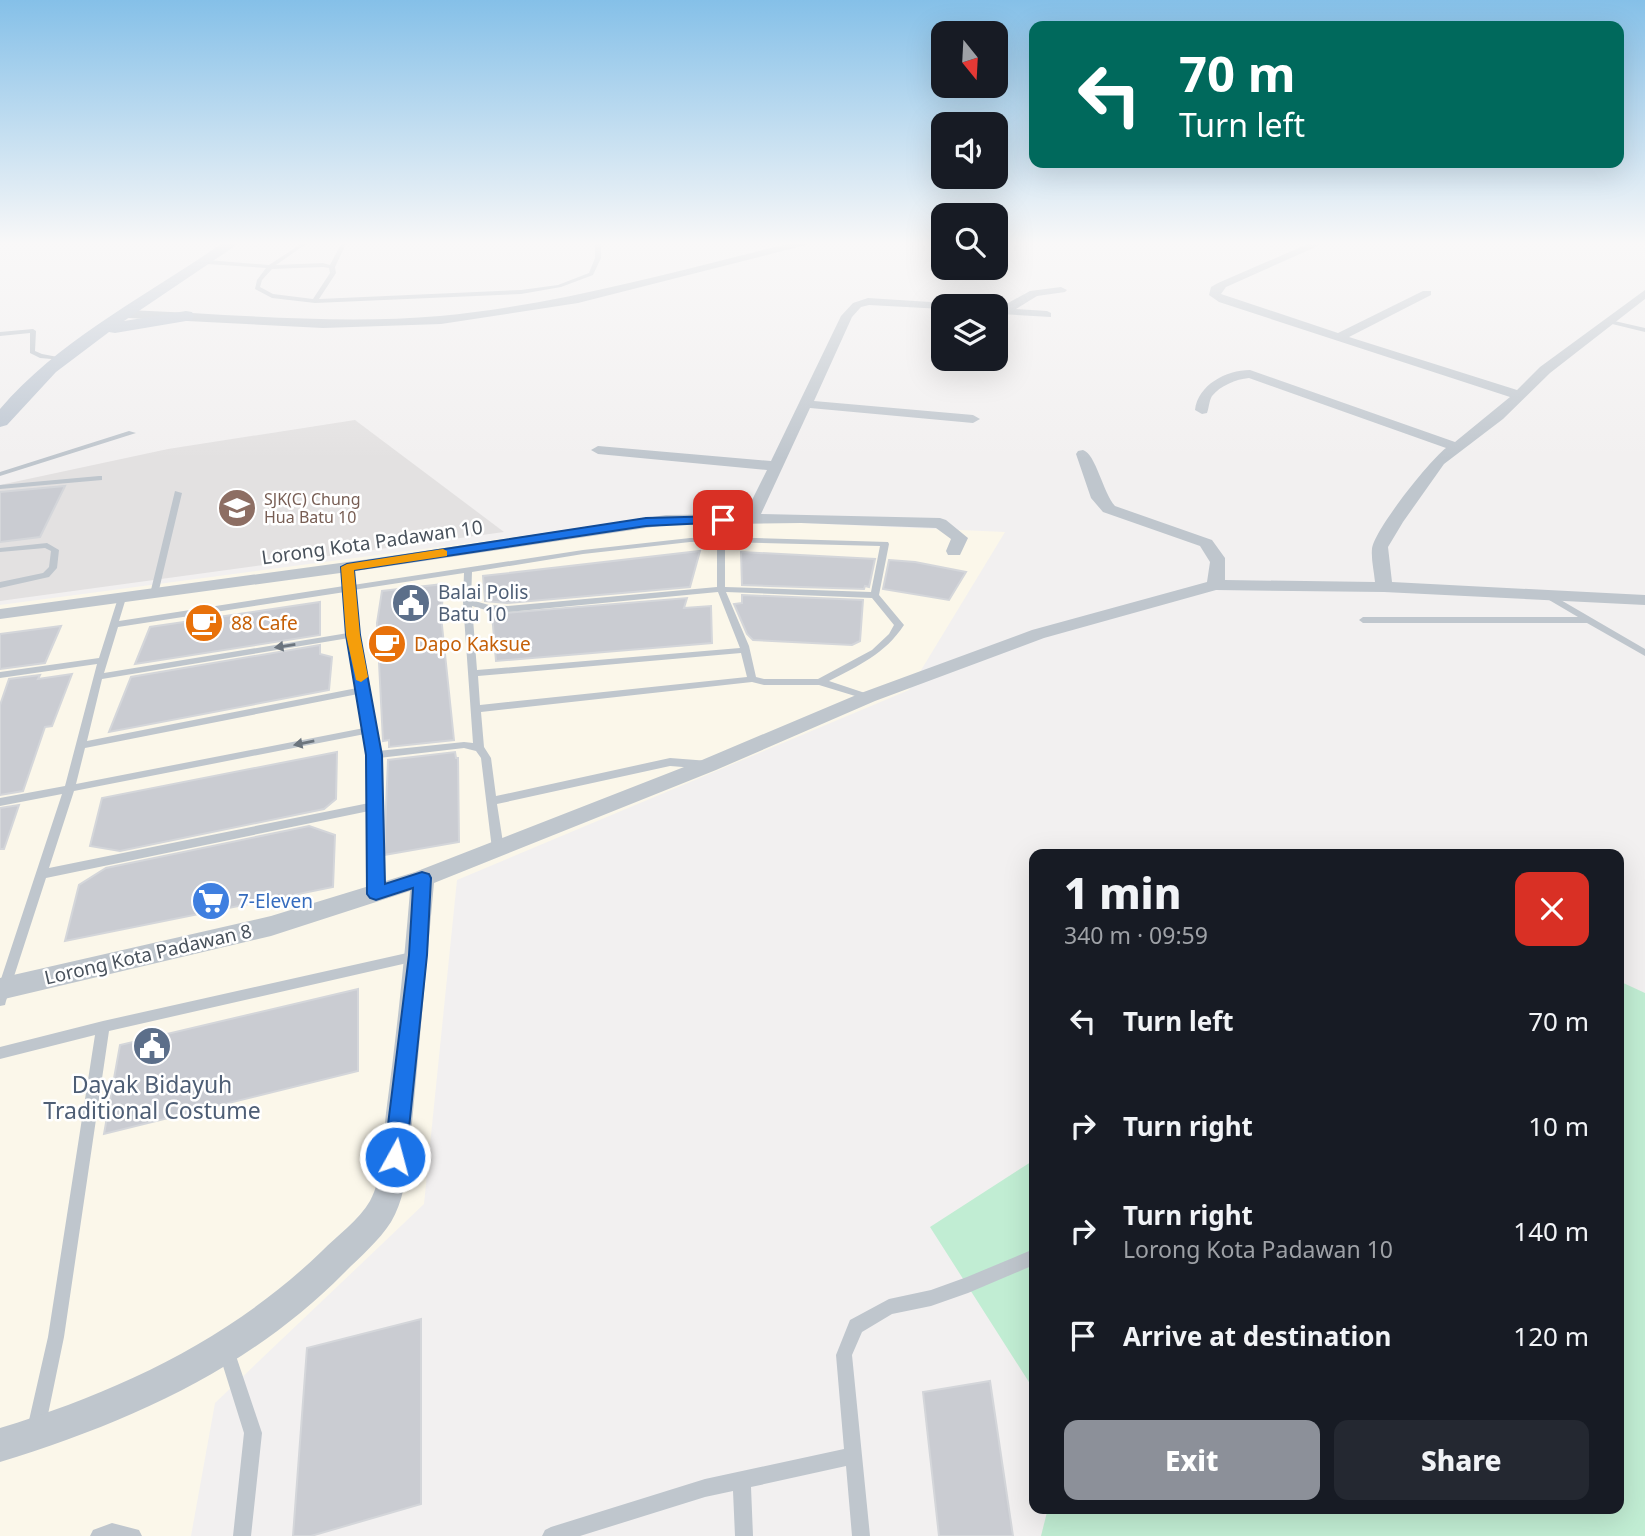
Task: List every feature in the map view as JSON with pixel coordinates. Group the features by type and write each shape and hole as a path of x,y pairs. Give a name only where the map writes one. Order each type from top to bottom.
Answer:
{"main road":[{"path":"0,421 29,387 61,359 125,316"},
{"path":"98,333 181,316"}],"street":[{"path":"173,316 392,323 484,316"},
{"path":"751,519 840,328 849,316"},
{"path":"1272,316 1519,395"},
{"path":"1339,337 1382,316"},
{"path":"1384,587 1380,547 1395,521 1439,461 1498,416 1545,370 1618,316"},
{"path":"1202,410 1204,398 1210,393 1239,373 1250,374 1456,447"},
{"path":"806,404 973,419"},
{"path":"598,450 775,466"},
{"path":"1083,454 1099,498 1109,509 1206,543 1217,554 1220,564 1215,585"},
{"name":"Lorong Kota Padawan 10","path":"0,614 347,567 656,521 802,518 940,523 960,538 954,551"},
{"name":"Lorong Kota Padawan 8","path":"2,992 271,926 376,894 498,849 709,765 867,697 1038,634 1215,585 1384,587 1645,600"},
{"path":"0,1445 128,1401 226,1350 322,1274 381,1210 395,1157 418,955 422,878"}],"lane":[{"path":"1610,322 1645,330"},
{"path":"0,334 33,331 32,352 61,359"},
{"path":"0,474 132,433"},
{"path":"0,487 99,478"},
{"path":"154,594 178,493"},
{"path":"721,539 721,589 745,650 752,679"},
{"path":"113,625 583,552 721,539 885,544 875,595"},
{"path":"0,550 47,545 55,550 53,568 46,575 0,585"},
{"path":"347,567 353,635 374,755 376,894"},
{"path":"468,569 467,602 479,748 486,758 498,849"},
{"path":"467,602 489,608 507,609 721,589 875,595 899,625 892,639 820,682"},
{"path":"1544,593 1645,653"},
{"path":"2,992 69,789 97,677 122,598"},
{"path":"1363,620 1589,620"},
{"path":"97,677 353,635"},
{"path":"473,673 745,650"},
{"path":"0,674 103,660"},
{"path":"476,709 752,679 764,682 820,682 867,697"},
{"path":"79,746 364,690"},
{"path":"0,802 371,730"},
{"path":"374,755 464,745 479,748"},
{"path":"492,801 670,762 709,765"},
{"path":"43,874 375,806"},
{"path":"0,1053 418,955"},
{"path":"35,1435 56,1336 103,1027"},
{"path":"861,1536 844,1354 856,1326 889,1307 932,1298 1029,1258"},
{"path":"226,1350 253,1433 242,1536"},
{"path":"551,1536 705,1488 852,1456"},
{"path":"742,1480 744,1536"},
{"path":"99,1536 112,1532 133,1536"}],"shaded area":[{"name":"SJK(C) Chung Hua Batu 10","path":"355,420 504,532 0,601 0,485 168,449"},
{"path":"664,517 1005,532 909,690 457,880 424,1204 215,1403 191,1536 0,1536 0,605"}],"green space":[{"path":"1624,983 1645,993 1645,1536 1041,1536 1046,1514 1624,1514"},
{"path":"1029,1163 1029,1382 930,1227"}],"building":[{"path":"65,486 40,537 0,542 0,492"},
{"path":"700,551 690,587 507,603 485,601 483,576"},
{"path":"741,552 875,559 869,587 865,586 864,589 742,585"},
{"path":"889,560 966,572 949,600 883,589"},
{"path":"444,584 441,616 454,740 389,747 389,740 383,741 377,623 382,591"},
{"path":"742,595 863,600 860,641 852,645 753,640 747,634 734,604 742,603"},
{"path":"687,598 684,608 711,606 712,643 496,661 492,614"},
{"path":"320,602 320,635 135,664 150,627"},
{"path":"61,626 45,663 0,669 0,634"},
{"path":"320,645 320,654 332,657 329,690 109,732 131,677"},
{"path":"72,674 52,726 45,727 23,791 0,795 0,705 9,679 40,675 38,679"},
{"path":"337,752 336,799 324,809 120,851 90,846 102,798"},
{"path":"455,752 458,758 459,842 384,855 388,760"},
{"path":"19,805 4,849 0,849 0,808"},
{"path":"309,826 335,835 333,887 65,941 79,885 106,868"},
{"path":"358,989 358,1071 104,1134 120,1045"},
{"path":"421,1319 421,1504 311,1536 293,1536 307,1348"},
{"path":"990,1381 1013,1536 939,1536 923,1392"}],"slow traffic":[{"path":"361,677 353,635 347,567 443,553"}],"place":[{"name":"SJK(C) Chung Hua Batu 10","path":"237,508"},
{"name":"Balai Polis Batu 10","path":"411,603"},
{"name":"88 Cafe","path":"204,623"},
{"name":"Dapo Kaksue","path":"387,644"},
{"name":"7-Eleven","path":"211,901"},
{"name":"Dayak Bidayuh Traditional Costume","path":"152,1046"}],"route":[{"path":"395,1157 418,955 422,878 376,894 374,755 353,635 347,567 646,522 723,520"}]}
